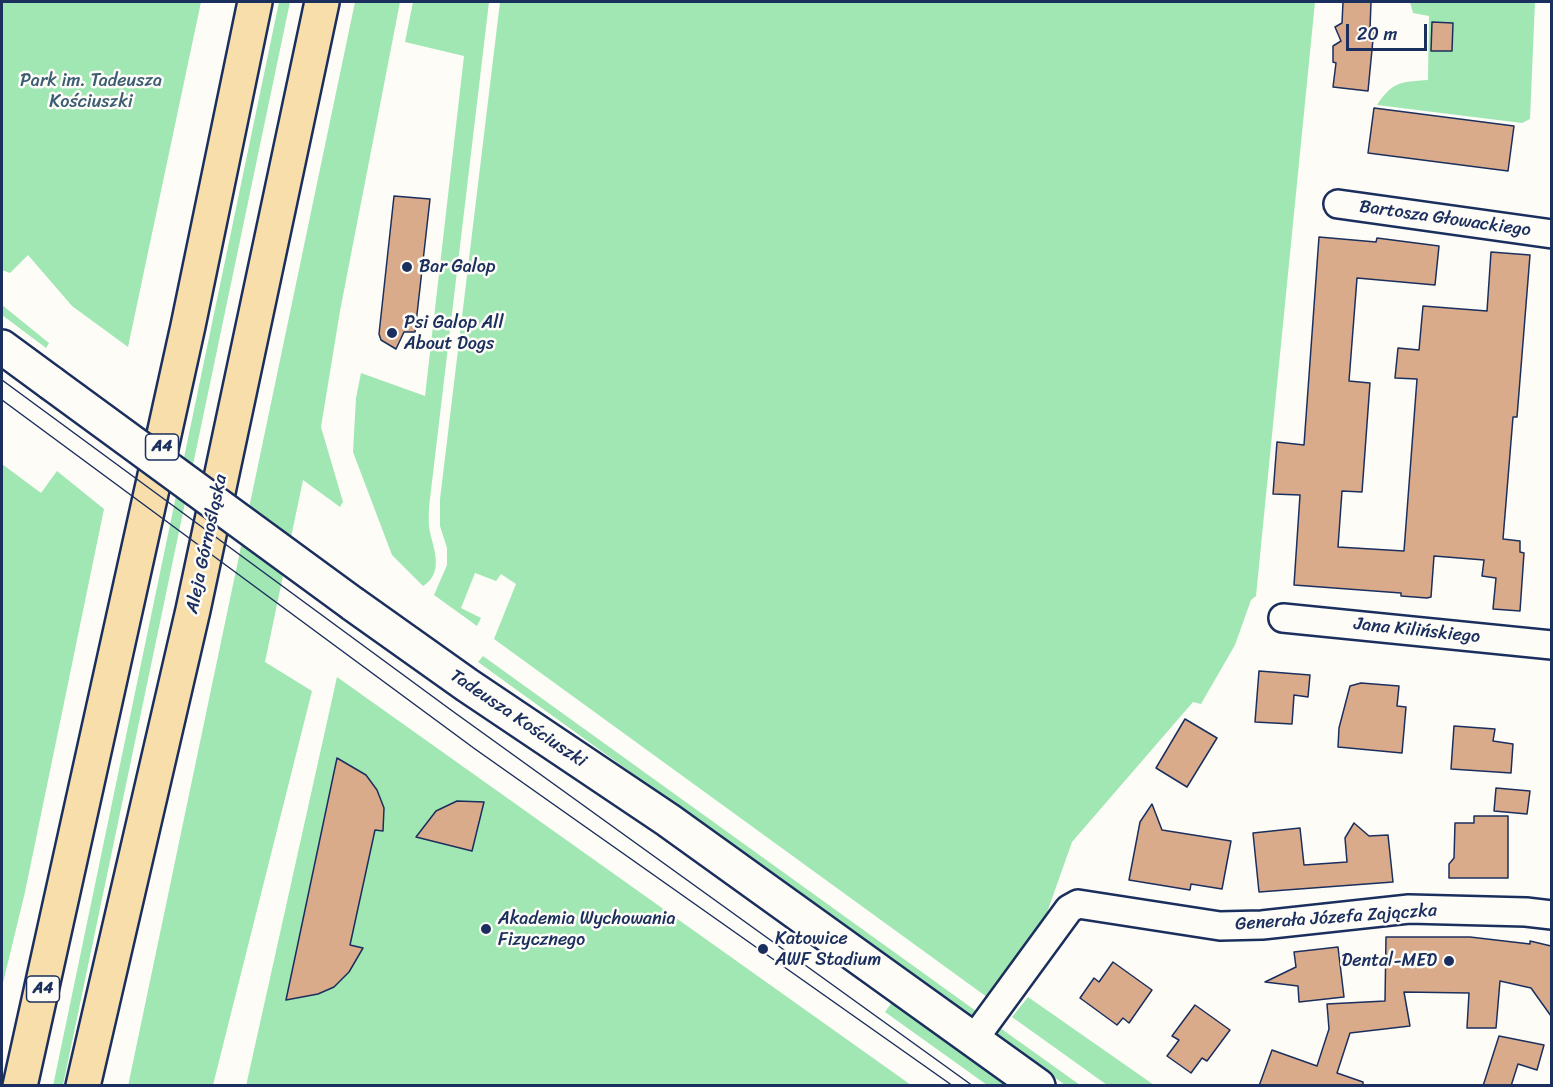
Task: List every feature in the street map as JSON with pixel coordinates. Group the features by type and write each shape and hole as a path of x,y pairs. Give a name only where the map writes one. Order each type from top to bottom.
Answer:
{"highway":[{"name":"A4","path":"20,1086 188,326 255,2"},
{"name":"Aleja Górnośląska","path":"82,1086 193,610 322,2"}],"street":[{"name":"Bartosza Głowackiego","path":"1338,204 1551,234"},
{"name":"Tadeusza Kościuszki","path":"2,346 353,604 467,685 660,815 1038,1086"},
{"name":"Jana Kilińskiego","path":"1283,618 1551,645"},
{"name":"Generała Józefa Zajączka","path":"974,1039 1069,909 1078,904 1220,926 1262,925 1409,909 1505,911 1551,915"}],"green space":[{"name":"Park im. Tadeusza Kościuszki","path":"2,2 201,2 128,347 72,306 28,255 10,273 2,270"},
{"path":"279,2 290,2 63,1085 53,1086"},
{"path":"355,2 400,2 340,311 321,427 343,502 340,507 303,480 265,662 312,691 213,1085 128,1086"},
{"path":"413,2 489,2 429,507 429,525 436,561 434,575 423,586 392,555 353,452 356,398 361,373 425,396 464,56 405,42"},
{"path":"500,2 1315,2 1256,596 1251,600 1235,645 1201,704 1193,702 1072,842 1044,921 991,1000 494,639 516,584 501,574 496,581 475,573 461,608 481,618 477,626 434,595 447,565 447,548 440,526 440,499"},
{"path":"1410,2 1535,2 1530,119 1522,123 1377,105 1388,91 1398,84 1428,80 1429,16 1413,13"},
{"path":"2,305 49,343 46,348 2,315"},
{"path":"2,464 41,493 57,471 104,509 25,892 2,987"},
{"path":"483,656 976,1011 971,1018 478,662"},
{"name":"Akademia Wychowania Fizycznego","path":"337,677 911,1085 246,1086"},
{"path":"1028,997 1154,1085 1107,1085 1012,1017"},
{"path":"893,1001 1011,1085 987,1085 885,1012"},
{"path":"996,1025 1080,1085 1065,1085 991,1032"}],"building":[{"path":"1343,2 1371,2 1370,29 1374,29 1368,91 1333,87 1336,63 1333,62 1333,46 1341,41 1335,27 1342,23"},
{"path":"1432,22 1453,23 1452,51 1431,51"},
{"path":"1374,108 1514,126 1508,171 1368,153"},
{"path":"394,196 430,199 415,332 404,332 396,349 381,340 379,334"},
{"path":"1319,237 1376,242 1377,238 1439,246 1435,285 1357,278 1349,381 1370,383 1362,492 1342,491 1338,547 1404,551 1417,379 1395,378 1398,348 1419,350 1423,306 1487,311 1491,252 1530,255 1517,417 1513,417 1503,539 1520,541 1520,552 1524,553 1520,611 1493,609 1496,578 1482,576 1484,560 1434,556 1431,597 1427,598 1401,596 1401,593 1294,585 1300,495 1273,494 1277,442 1304,445"},
{"path":"1259,671 1310,675 1308,697 1294,695 1292,724 1255,722"},
{"path":"1361,683 1399,686 1397,706 1406,707 1402,753 1338,747 1339,728 1350,686"},
{"path":"1185,719 1217,738 1187,787 1156,768"},
{"path":"1454,726 1495,729 1493,741 1513,744 1511,773 1451,769"},
{"path":"337,758 366,775 377,790 384,808 383,831 375,830 350,945 363,948 349,972 334,987 318,994 286,1000"},
{"path":"1496,788 1530,791 1527,814 1494,811"},
{"path":"457,801 484,802 472,851 416,837 436,811"},
{"path":"1152,804 1162,830 1231,841 1222,889 1191,884 1190,890 1129,880 1140,822"},
{"path":"1474,816 1508,816 1508,878 1449,878 1449,864 1454,858 1455,823 1474,823"},
{"path":"1354,823 1369,836 1388,835 1393,882 1259,892 1253,833 1300,828 1304,865 1347,862 1345,838"},
{"path":"1386,937 1470,937 1530,944 1530,941 1551,946 1551,1016 1531,988 1500,981 1496,1028 1467,1028 1469,993 1404,992 1410,1026 1350,1033 1337,1073 1363,1082 1363,1086 1259,1086 1272,1050 1317,1066 1329,1029 1327,1004 1385,1001"},
{"path":"1338,947 1344,997 1299,1002 1298,986 1265,982 1296,967 1294,952"},
{"path":"1113,962 1152,990 1129,1023 1123,1018 1117,1025 1080,998 1094,978 1099,982"},
{"path":"1195,1005 1230,1030 1207,1061 1202,1058 1191,1073 1167,1056 1179,1040 1172,1036"},
{"path":"1499,1036 1544,1045 1537,1070 1518,1064 1511,1086 1483,1086"}],"tram line":[{"path":"2,380 451,710 973,1086"},
{"path":"2,400 475,749 953,1086"}],"place":[{"name":"Bar Galop","path":"407,267"},
{"name":"Psi Galop All About Dogs","path":"392,333"},
{"name":"Akademia Wychowania Fizycznego","path":"486,929"},
{"name":"Katowice AWF Stadium","path":"763,949"},
{"name":"Dental-MED","path":"1449,961"}]}
